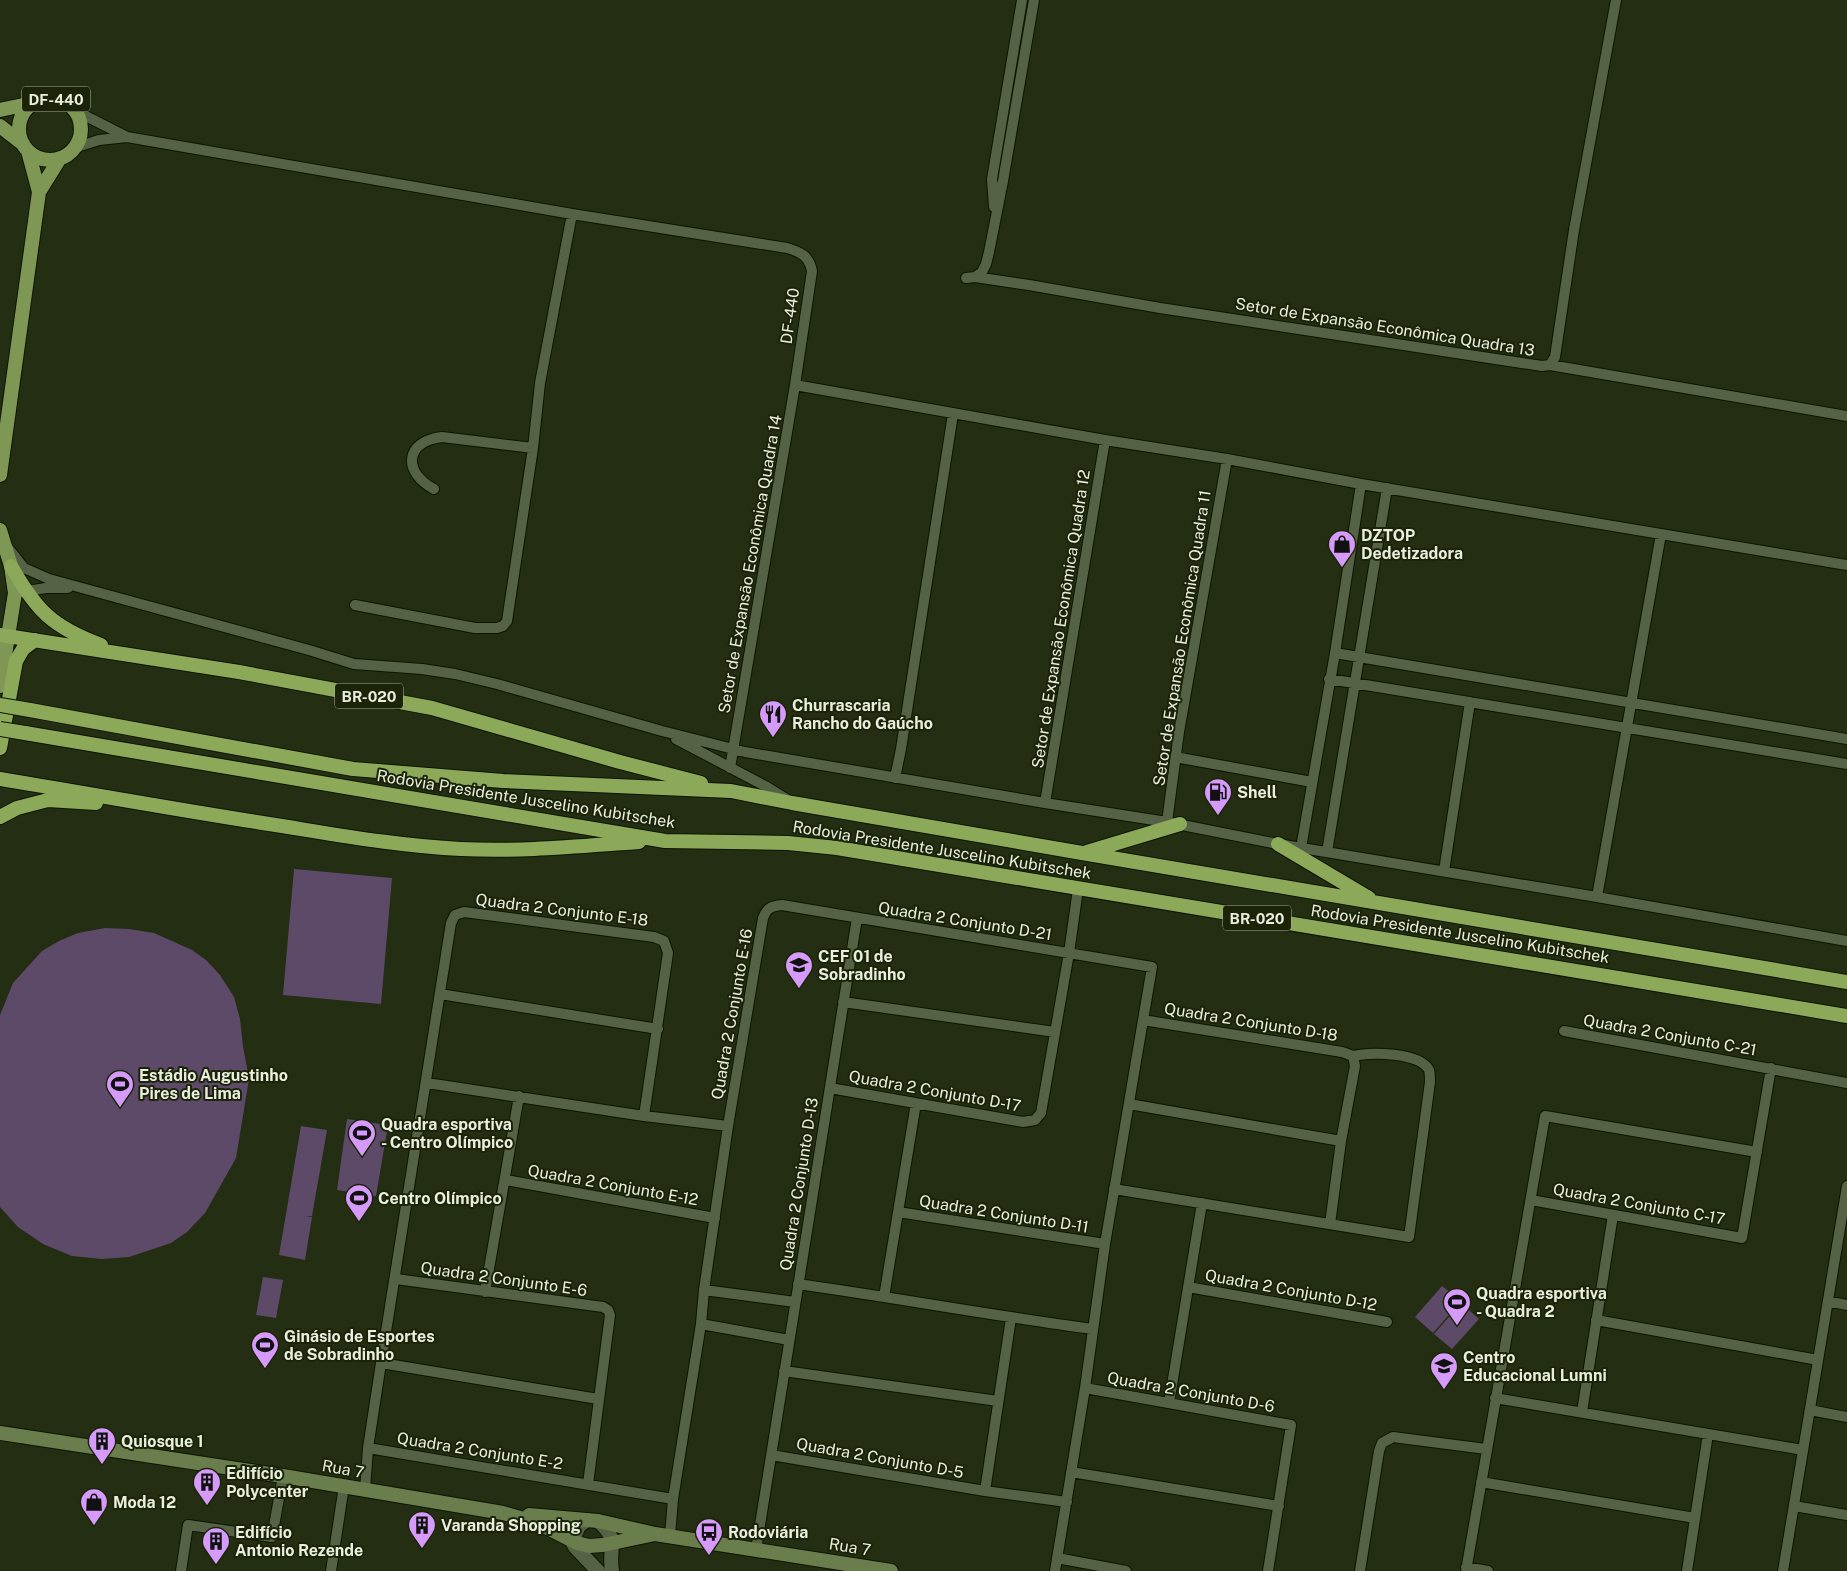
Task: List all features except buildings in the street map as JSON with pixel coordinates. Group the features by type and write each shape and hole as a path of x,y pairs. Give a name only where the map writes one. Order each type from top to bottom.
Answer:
{"highway":[{"path":"11,566 20,592 60,627 81,638 127,655"},
{"name":"BR-020","path":"4,636 239,672 432,708 620,762 731,790"},
{"path":"0,748 10,685 16,661 23,648 35,640"},
{"name":"Rodovia Presidente Juscelino Kubitschek","path":"0,705 353,769 504,781 731,790 792,803 1082,853 1847,982"},
{"name":"Rodovia Presidente Juscelino Kubitschek","path":"0,729 665,841 788,843 837,848 1847,1016"},
{"name":"BR-020","path":"3,776 160,806 354,838 415,846 530,848 665,841"},
{"path":"0,817 17,808 48,800 160,806"},
{"path":"1082,853 1174,823"},
{"path":"1278,844 1376,903"}],"main road":[{"name":"DF-440","path":"0,110 33,103 43,98 55,98 66,102 74,110 79,120 80,132 74,148 60,158"},
{"name":"DF-440","path":"25,148 20,137 20,121 24,111 33,103"},
{"path":"0,126 25,148 43,159 60,158"},
{"path":"25,148 40,192"},
{"path":"0,475 40,192 60,158"},
{"path":"0,530 11,566 0,578"},
{"path":"0,686 4,636 20,592"},
{"name":"Rua 7","path":"0,1433 283,1476 502,1513 593,1521 655,1534 891,1571"},
{"name":"Rua 7","path":"502,1513 538,1523 572,1541 589,1546 614,1543 655,1534"}],"street":[{"path":"994,220 992,179 1022,0"},
{"path":"994,220 1003,181 1034,0"},
{"name":"Setor de Expansão Econômica Quadra 13","path":"994,220 986,264 982,272 971,278 1269,325 1550,366 1555,357 1574,230 1616,0"},
{"name":"DF-440","path":"74,110 128,137"},
{"name":"DF-440","path":"74,148 99,140 128,137 572,214 787,248 808,258 812,271 795,385"},
{"path":"355,605 475,628 490,629 503,626 509,613 533,448 540,383 572,214"},
{"path":"1550,366 1847,416"},
{"path":"795,385 953,414 1227,459 1361,484 1847,565"},
{"name":"Setor de Expansão Econômica Quadra 14","path":"730,768 795,385"},
{"path":"895,778 953,414"},
{"path":"434,489 422,483 415,473 412,463 414,452 429,438 442,437 533,448"},
{"name":"Setor de Expansão Econômica Quadra 12","path":"1045,803 1105,440"},
{"name":"Setor de Expansão Econômica Quadra 11","path":"1174,823 1175,757 1227,459"},
{"path":"1301,848 1335,653 1361,484"},
{"path":"1327,852 1387,488"},
{"path":"1597,897 1661,534"},
{"path":"5,544 18,562 28,571 49,579 354,664 422,669 455,674 506,686 662,731 733,749 895,778 1174,823 1278,844 1847,941"},
{"path":"20,592 46,588 82,588"},
{"path":"1335,653 1847,738"},
{"path":"1330,679 1847,764"},
{"path":"1444,871 1470,702"},
{"path":"662,731 767,787 792,803"},
{"path":"1175,757 1312,782"},
{"path":"844,1002 1055,1032 1078,889"},
{"name":"Quadra 2 Conjunto D-21","path":"769,908 782,905 1152,966 1143,1020"},
{"name":"Quadra 2 Conjunto E-16","path":"670,1536 673,1499 701,1324 704,1290 728,1126 763,918 769,908"},
{"name":"Quadra 2 Conjunto E-18","path":"440,994 451,923 455,915 464,912 654,937 664,941 668,953 658,1029"},
{"name":"Quadra 2 Conjunto D-13","path":"756,1550 857,918"},
{"path":"365,1490 368,1448 440,994 658,1029 644,1116"},
{"path":"1055,1571 1085,1388 1105,1244 1143,1020"},
{"name":"Quadra 2 Conjunto D-18","path":"1143,1020 1342,1052 1353,1056 1365,1053 1404,1057 1420,1062 1428,1070 1430,1082 1410,1237 1330,1224"},
{"name":"Quadra 2 Conjunto C-21","path":"1564,1031 1847,1083"},
{"name":"Quadra 2 Conjunto D-17","path":"830,1088 1023,1122 1035,1120 1041,1112 1055,1032"},
{"path":"1114,1189 1330,1224 1341,1141 1355,1066 1353,1056"},
{"path":"1488,1571 1466,1569 1546,1116 1757,1152 1771,1068"},
{"path":"427,1083 644,1116 728,1126"},
{"path":"486,1292 519,1096"},
{"path":"884,1297 916,1103"},
{"path":"1129,1104 1341,1141"},
{"name":"Quadra 2 Conjunto C-17","path":"1531,1200 1742,1238 1757,1152"},
{"name":"Quadra 2 Conjunto E-12","path":"506,1180 715,1218"},
{"path":"1783,1571 1847,1186"},
{"path":"1169,1403 1202,1203"},
{"name":"Quadra 2 Conjunto D-11","path":"898,1212 1105,1244"},
{"path":"1582,1412 1613,1215"},
{"name":"Quadra 2 Conjunto E-6","path":"396,1279 603,1307 608,1310 610,1315 598,1398"},
{"path":"798,1284 1093,1329"},
{"name":"Quadra 2 Conjunto D-12","path":"1188,1286 1388,1322"},
{"path":"704,1290 795,1302"},
{"path":"1828,1301 1847,1305"},
{"path":"985,1491 1012,1318"},
{"path":"1596,1320 1818,1360"},
{"path":"701,1324 789,1340"},
{"path":"381,1363 598,1398 588,1484"},
{"path":"784,1371 998,1401"},
{"name":"Quadra 2 Conjunto D-6","path":"1085,1388 1291,1425 1279,1506"},
{"path":"1495,1398 1803,1450"},
{"path":"1810,1410 1847,1417"},
{"path":"1687,1571 1708,1434"},
{"path":"1360,1571 1379,1451 1382,1443 1393,1438 1486,1449"},
{"name":"Quadra 2 Conjunto E-2","path":"368,1448 673,1499"},
{"name":"Quadra 2 Conjunto D-5","path":"771,1455 985,1491 1066,1502"},
{"path":"1071,1472 1279,1506 1268,1571"},
{"path":"180,1571 188,1525 272,1537 283,1476"},
{"path":"1481,1482 1695,1518"},
{"path":"331,1571 344,1486"},
{"path":"1794,1506 1847,1515"},
{"path":"598,1571 575,1547 572,1541 579,1526 593,1521 609,1532 614,1543 612,1571"},
{"path":"1057,1558 1126,1571"}],"shaded area":[{"path":"294,869 392,878 381,1004 283,995"},
{"name":"Estádio Augustinho Pires de Lima","path":"105,928 154,933 192,950 206,960 220,975 234,997 240,1019 249,1079 236,1158 205,1213 187,1232 171,1243 129,1257 102,1259 72,1256 43,1244 18,1227 0,1207 0,1015 13,983 42,951 78,933"},
{"name":"Quadra esportiva - Centro Olímpico","path":"347,1119 388,1125 376,1196 337,1190"},
{"path":"301,1126 327,1130 312,1216 305,1216 312,1217 305,1260 279,1255"},
{"path":"263,1277 283,1280 276,1318 256,1315"},
{"name":"Quadra esportiva - Quadra 2","path":"1442,1286 1461,1301 1433,1333 1415,1317"},
{"name":"Quadra esportiva - Quadra 2","path":"1461,1303 1479,1319 1452,1349 1434,1334"}],"place":[{"name":"DZTOP Dedetizadora","path":"1342,568"},
{"name":"Churrascaria Rancho do Gaúcho","path":"773,738"},
{"name":"Shell","path":"1218,816"},
{"name":"CEF 01 de Sobradinho","path":"799,989"},
{"name":"Estádio Augustinho Pires de Lima","path":"120,1108"},
{"name":"Quadra esportiva - Centro Olímpico","path":"362,1157"},
{"name":"Centro Olímpico","path":"359,1222"},
{"name":"Quadra esportiva - Quadra 2","path":"1457,1326"},
{"name":"Ginásio de Esportes de Sobradinho","path":"265,1369"},
{"name":"Centro Educacional Lumni","path":"1444,1390"},
{"name":"Quiosque 1","path":"102,1465"},
{"name":"Edifício Polycenter","path":"207,1506"},
{"name":"Moda 12","path":"94,1526"},
{"name":"Varanda Shopping","path":"422,1549"},
{"name":"Rodoviária","path":"709,1556"},
{"name":"Edifício Antonio Rezende","path":"216,1565"}]}
